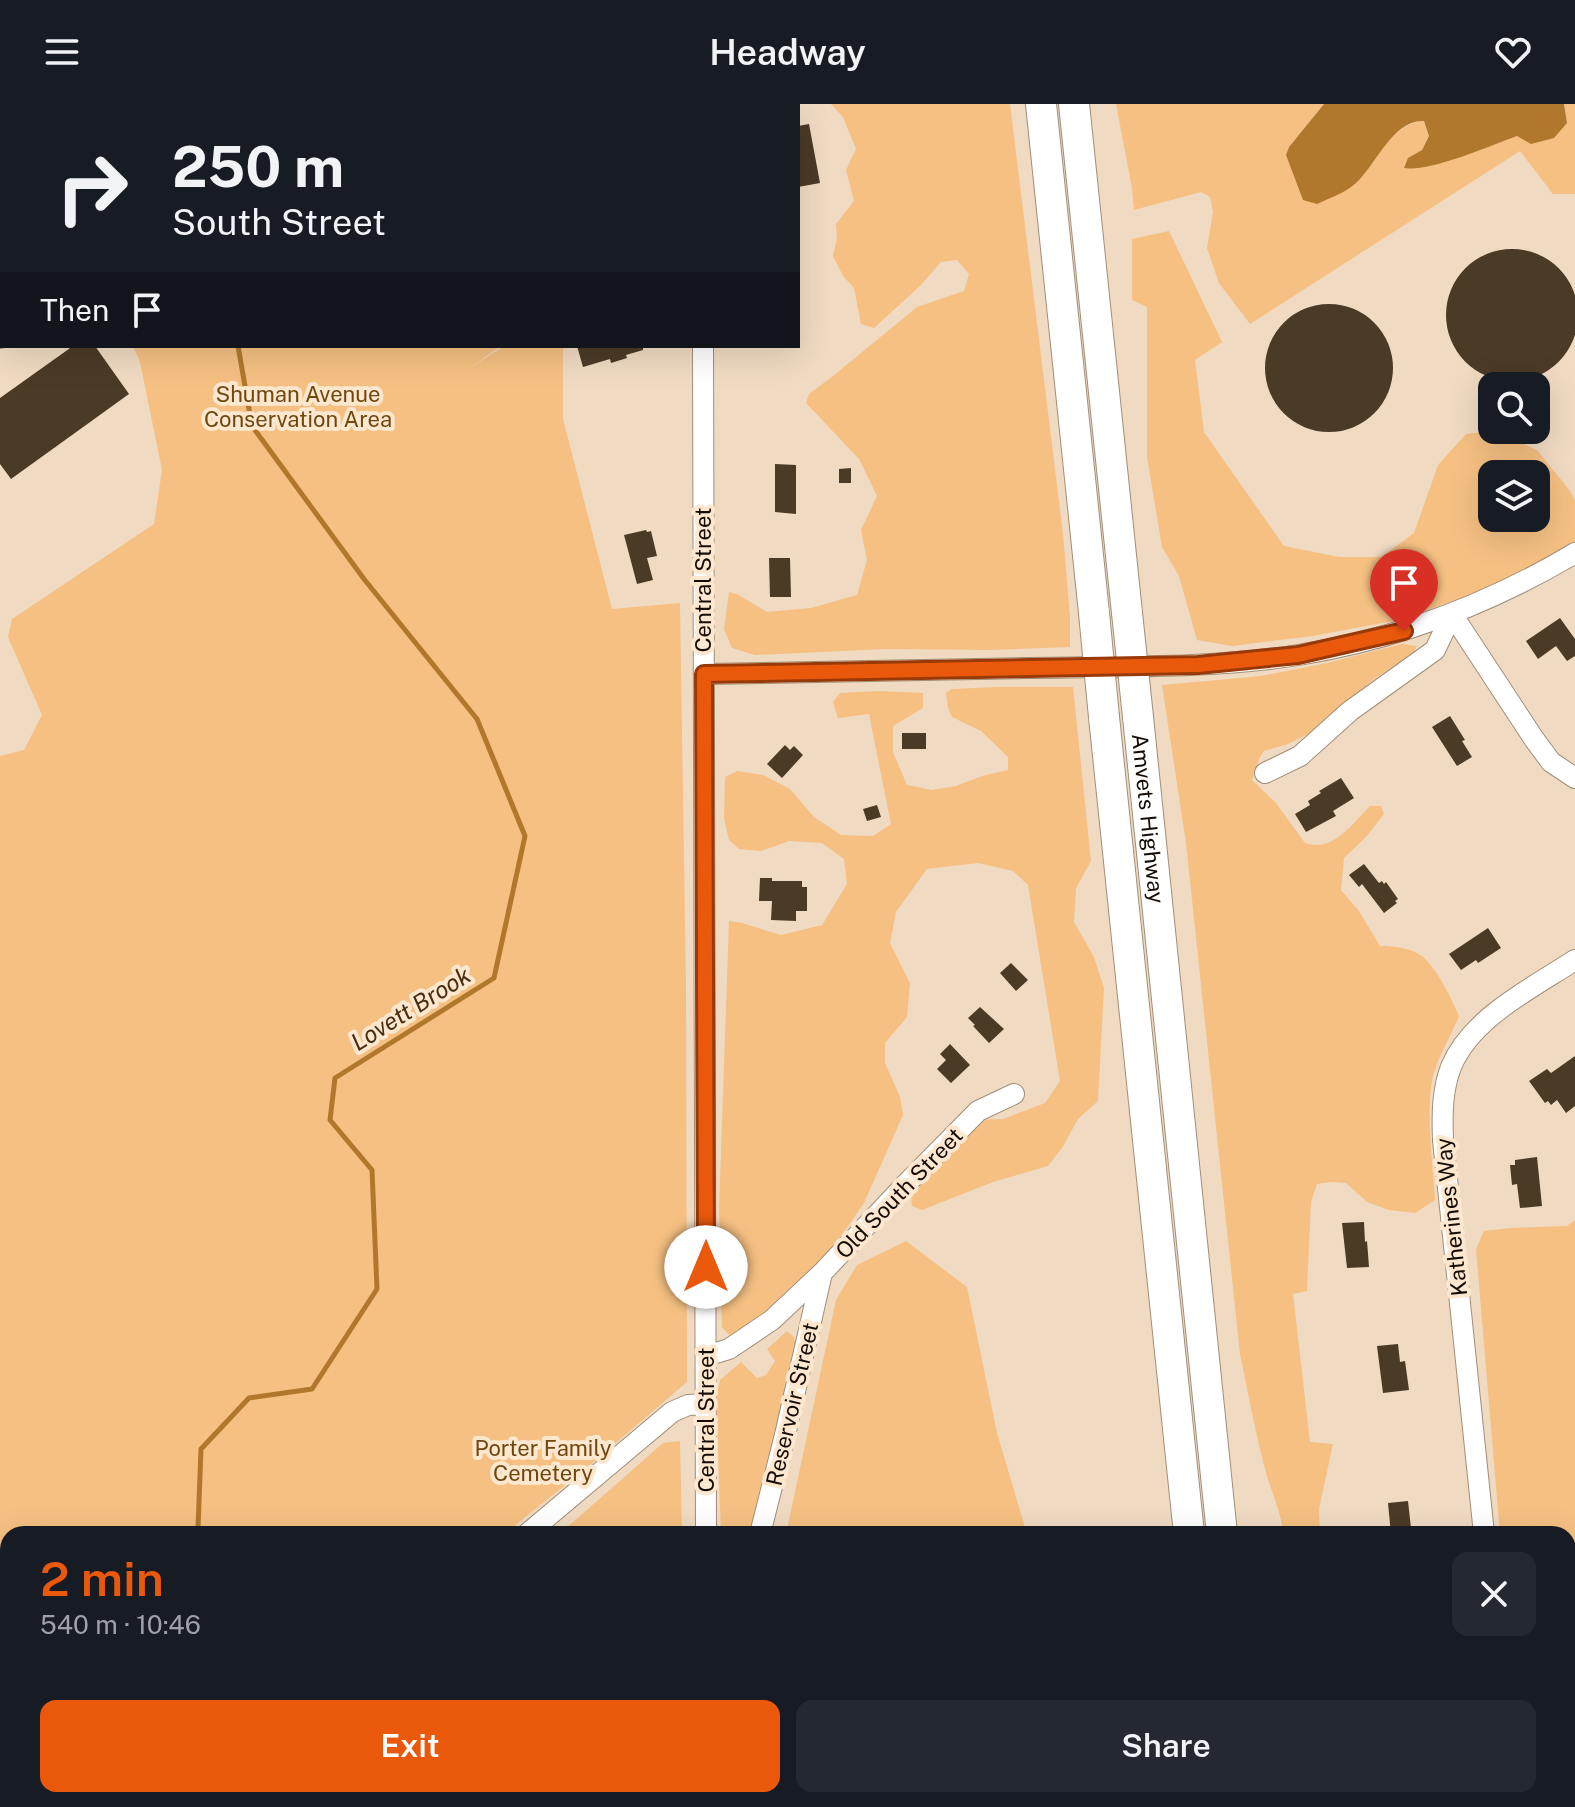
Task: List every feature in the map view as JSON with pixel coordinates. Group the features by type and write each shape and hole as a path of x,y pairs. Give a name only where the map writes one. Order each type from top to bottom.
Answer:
{"highway":[{"name":"Amvets Highway","path":"1041,104 1188,1526"},
{"name":"Amvets Highway","path":"1074,104 1221,1526"}],"street":[{"name":"Central Street","path":"703,348 706,1526"},
{"path":"704,674 1198,665 1269,659 1420,627 1522,582 1575,553"},
{"path":"1265,773 1300,756 1350,711 1435,650 1452,614"},
{"path":"1452,614 1542,750 1551,762 1575,778"},
{"name":"Katherines Way","path":"1483,1526 1443,1140 1445,1089 1450,1069 1459,1052 1489,1017 1575,960"},
{"name":"Old South Street","path":"706,1356 729,1349 772,1320 822,1273 978,1111 1014,1094"},
{"name":"Reservoir Street","path":"762,1526 822,1273"},
{"path":"772,1320 796,1324 804,1337 805,1349"},
{"path":"537,1526 672,1412 688,1405 706,1404"}],"green space":[{"path":"831,104 1010,104 1063,534 1070,647 886,649 755,655 732,648 724,629 729,592 767,612 811,608 857,595 867,560 861,530 877,496 859,459 806,403 809,394 917,307 964,291 969,274 957,260 941,262 874,328 861,324 854,288 843,276 833,256 836,224 854,201 846,170 856,149 843,117"},
{"path":"1116,104 1324,104 1286,155 1347,190 1391,138 1412,123 1424,121 1429,136 1422,150 1408,158 1442,162 1517,136 1567,123 1564,104 1575,104 1575,194 1553,194 1520,151 1250,324 1219,283 1207,248 1213,212 1210,197 1201,192 1134,210"},
{"path":"1169,231 1222,342 1195,360 1204,432 1284,546 1339,557 1381,557 1414,533 1438,465 1466,434 1478,433 1478,444 1525,444 1538,451 1545,460 1478,460 1478,532 1550,532 1550,466 1575,500 1575,545 1474,594 1398,620 1313,636 1232,646 1197,640 1179,576 1162,547 1147,457 1147,307 1132,300 1132,239"},
{"path":"134,348 498,348 468,369 501,348 563,348 563,419 612,609 680,603 686,985 687,1382 514,1526 0,1526 0,756 24,750 42,715 8,637 12,619 154,524 162,470 140,362"},
{"path":"1402,644 1417,646 1412,655 1374,679 1312,732 1264,751 1252,780 1276,803 1305,843 1325,844 1342,835 1370,806 1381,806 1384,814 1344,858 1341,890 1359,911 1380,946 1408,950 1429,963 1459,1016 1439,1060 1431,1087 1430,1128 1435,1200 1415,1213 1389,1210 1367,1202 1346,1183 1317,1184 1311,1202 1307,1291 1293,1294 1310,1442 1333,1444 1319,1509 1320,1526 1282,1526 1261,1455 1240,1354 1186,843 1162,685 1261,676"},
{"path":"1073,687 1091,861 1076,888 1074,922 1094,957 1104,988 1098,1101 1078,1119 1048,1166 993,1182 922,1210 912,1206 911,1197 930,1172 978,1120 1003,1119 1045,1103 1060,1081 1028,885 1013,871 978,863 927,869 896,912 890,943 910,983 907,1017 885,1043 885,1063 900,1097 903,1115 864,1203 833,1248 761,1315 738,1333 728,1334 722,1327 719,1209 729,921 781,935 822,925 847,884 844,859 822,843 789,841 761,851 739,849 729,840 724,818 725,777 737,771 763,775 790,789 814,817 841,835 873,836 891,824 869,714 838,718 833,702 840,693 923,693 923,708 893,726 893,752 907,785 932,790 1008,770 1008,757 981,731 952,717 946,693 952,689"},
{"path":"1575,1220 1575,1526 1499,1526 1476,1249 1484,1231 1567,1226"},
{"path":"906,1241 967,1287 997,1433 1025,1526 788,1526 836,1300 857,1265"},
{"path":"787,1331 794,1337 796,1348 753,1526 721,1526 716,1397 720,1380 741,1362 757,1378 766,1375 775,1361 767,1349"},
{"path":"680,1441 682,1526 568,1526 572,1523 663,1443"}],"shaded area":[{"path":"1324,104 1564,104 1567,123 1554,138 1531,144 1517,136 1444,162 1404,168 1408,158 1422,150 1429,136 1424,121 1413,122 1394,135 1356,183 1317,204 1303,200 1286,155"}],"building":[{"path":"809,124 820,183 800,187 800,126"},
{"path":"1499,250 1525,250 1549,260 1567,278 1576,299 1576,331 1567,352 1549,370 1479,372 1457,352 1447,328 1447,302 1457,278 1475,260"},
{"path":"1329,304 1353,309 1374,323 1388,344 1393,368 1388,392 1374,413 1353,427 1329,432 1305,427 1284,413 1270,392 1265,368 1270,344 1284,323 1305,309"},
{"path":"70,348 96,348 129,394 11,479 0,464 0,398"},
{"path":"578,348 643,348 626,355 627,358 611,363 610,359 583,367"},
{"path":"775,464 796,465 796,514 775,512"},
{"path":"851,468 851,483 839,483 839,469"},
{"path":"651,531 657,556 647,558 653,580 637,584 624,535"},
{"path":"769,558 790,558 791,597 770,597"},
{"path":"1560,618 1575,639 1575,656 1567,661 1556,646 1538,659 1526,641"},
{"path":"1450,716 1472,757 1457,766 1432,727"},
{"path":"902,733 926,733 926,749 902,749"},
{"path":"785,745 790,750 794,746 803,755 782,778 767,764"},
{"path":"1341,778 1354,798 1333,811 1336,816 1306,832 1295,814 1310,805 1308,801 1321,793 1319,791"},
{"path":"877,805 881,817 867,821 863,809"},
{"path":"1364,864 1379,883 1386,882 1398,899 1384,913 1362,884 1359,887 1349,875"},
{"path":"760,878 802,881 802,887 807,887 807,911 796,911 796,921 771,920 772,901 759,901"},
{"path":"1488,928 1501,948 1461,970 1449,954"},
{"path":"1011,963 1028,980 1016,991 1000,973"},
{"path":"980,1007 1004,1029 989,1043 968,1018"},
{"path":"950,1044 970,1065 951,1083 937,1069 946,1060 940,1054"},
{"path":"1575,1056 1575,1106 1566,1113 1557,1100 1551,1105 1548,1101 1545,1103 1529,1081 1547,1069 1551,1073"},
{"path":"1537,1157 1542,1206 1520,1208 1517,1184 1512,1185 1510,1165 1515,1165 1515,1160"},
{"path":"1364,1222 1369,1267 1347,1268 1342,1223"},
{"path":"1398,1344 1400,1362 1405,1361 1409,1390 1383,1393 1377,1346"},
{"path":"1408,1501 1411,1526 1390,1526 1388,1503"}],"waterway":[{"name":"Lovett Brook","path":"198,1526 201,1449 249,1398 312,1389 377,1289 372,1170 330,1120 335,1078 494,978 525,836 477,719 364,579 252,426 238,348"}],"route":[{"path":"706,1267 704,674 1198,665 1298,655 1404,631"}],"park label":[{"name":"Shuman Avenue Conservation Area","path":"298,406"},
{"name":"Porter Family Cemetery","path":"543,1460"}]}
